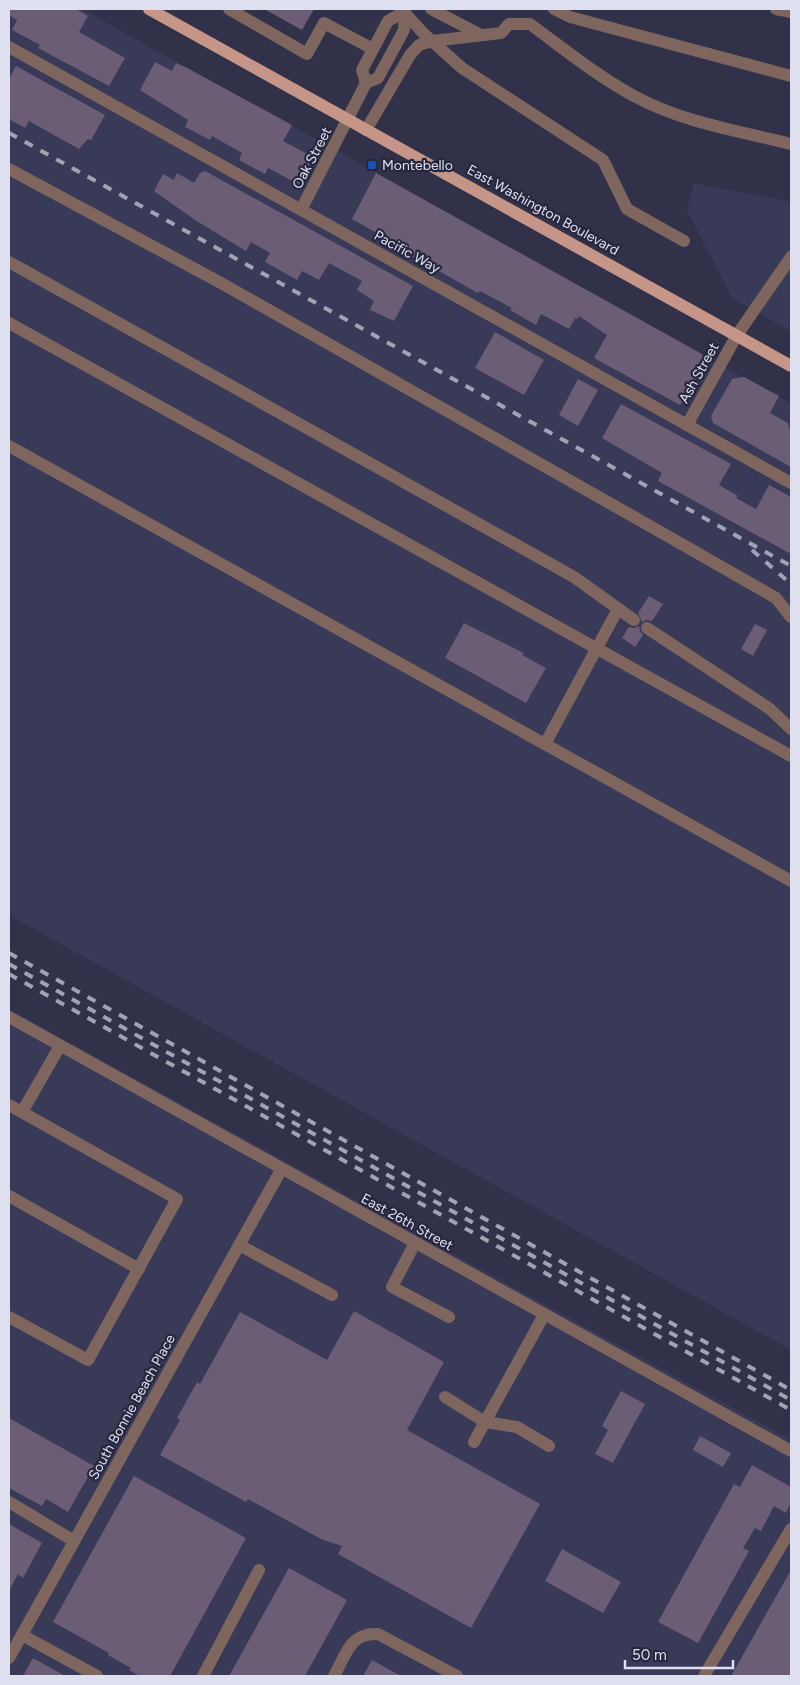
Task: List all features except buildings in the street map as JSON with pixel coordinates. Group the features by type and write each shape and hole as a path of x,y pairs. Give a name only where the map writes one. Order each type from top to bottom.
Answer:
{"main road":[{"name":"East Washington Boulevard","path":"149,9 791,366"}],"street":[{"path":"229,9 307,54 324,23 373,48"},
{"path":"431,9 481,35"},
{"path":"554,9 570,17 791,76"},
{"path":"776,9 791,12"},
{"path":"404,10 404,30 378,78 366,83 362,70 373,48 388,21 404,10"},
{"path":"404,10 432,41 462,68 603,160 627,209 684,241"},
{"path":"366,130 410,55 419,45 432,41 501,33 509,24 530,24 595,72 635,97 670,112 791,144"},
{"name":"Pacific Way","path":"9,47 791,483"},
{"name":"Oak Street","path":"301,210 349,120 366,83"},
{"path":"9,170 221,283 776,598 791,617"},
{"name":"Ash Street","path":"687,425 737,335 791,257"},
{"path":"9,262 574,577 634,620"},
{"path":"9,323 791,756"},
{"path":"9,446 791,881"},
{"path":"545,744 618,609"},
{"path":"648,628 770,709 791,729"},
{"name":"East 26th Street","path":"9,1017 281,1170 791,1451"},
{"path":"22,1112 60,1046"},
{"path":"9,1105 178,1199 88,1360 9,1317"},
{"name":"South Bonnie Beach Place","path":"9,1658 281,1170"},
{"path":"9,1196 139,1269"},
{"path":"415,1243 392,1287 449,1317"},
{"path":"239,1245 332,1295"},
{"path":"474,1442 544,1314"},
{"path":"445,1397 486,1422 517,1427 549,1446"},
{"path":"9,1502 74,1541"},
{"path":"704,1676 791,1529"},
{"path":"203,1676 258,1570"},
{"path":"334,1676 354,1640 366,1633 378,1634 457,1676"},
{"path":"22,1635 97,1676"}],"shaded area":[{"path":"9,9 82,9 791,404 791,1350 9,915"},
{"path":"694,183 791,202 791,331 733,299 687,210"},
{"path":"9,1009 791,1440 791,1676 9,1676"}],"railway":[{"path":"9,133 791,566"},
{"path":"752,550 791,584"},
{"path":"9,953 791,1390"},
{"path":"9,964 791,1400"},
{"path":"9,974 791,1410"}],"place":[{"name":"Montebello","path":"372,165"}]}
